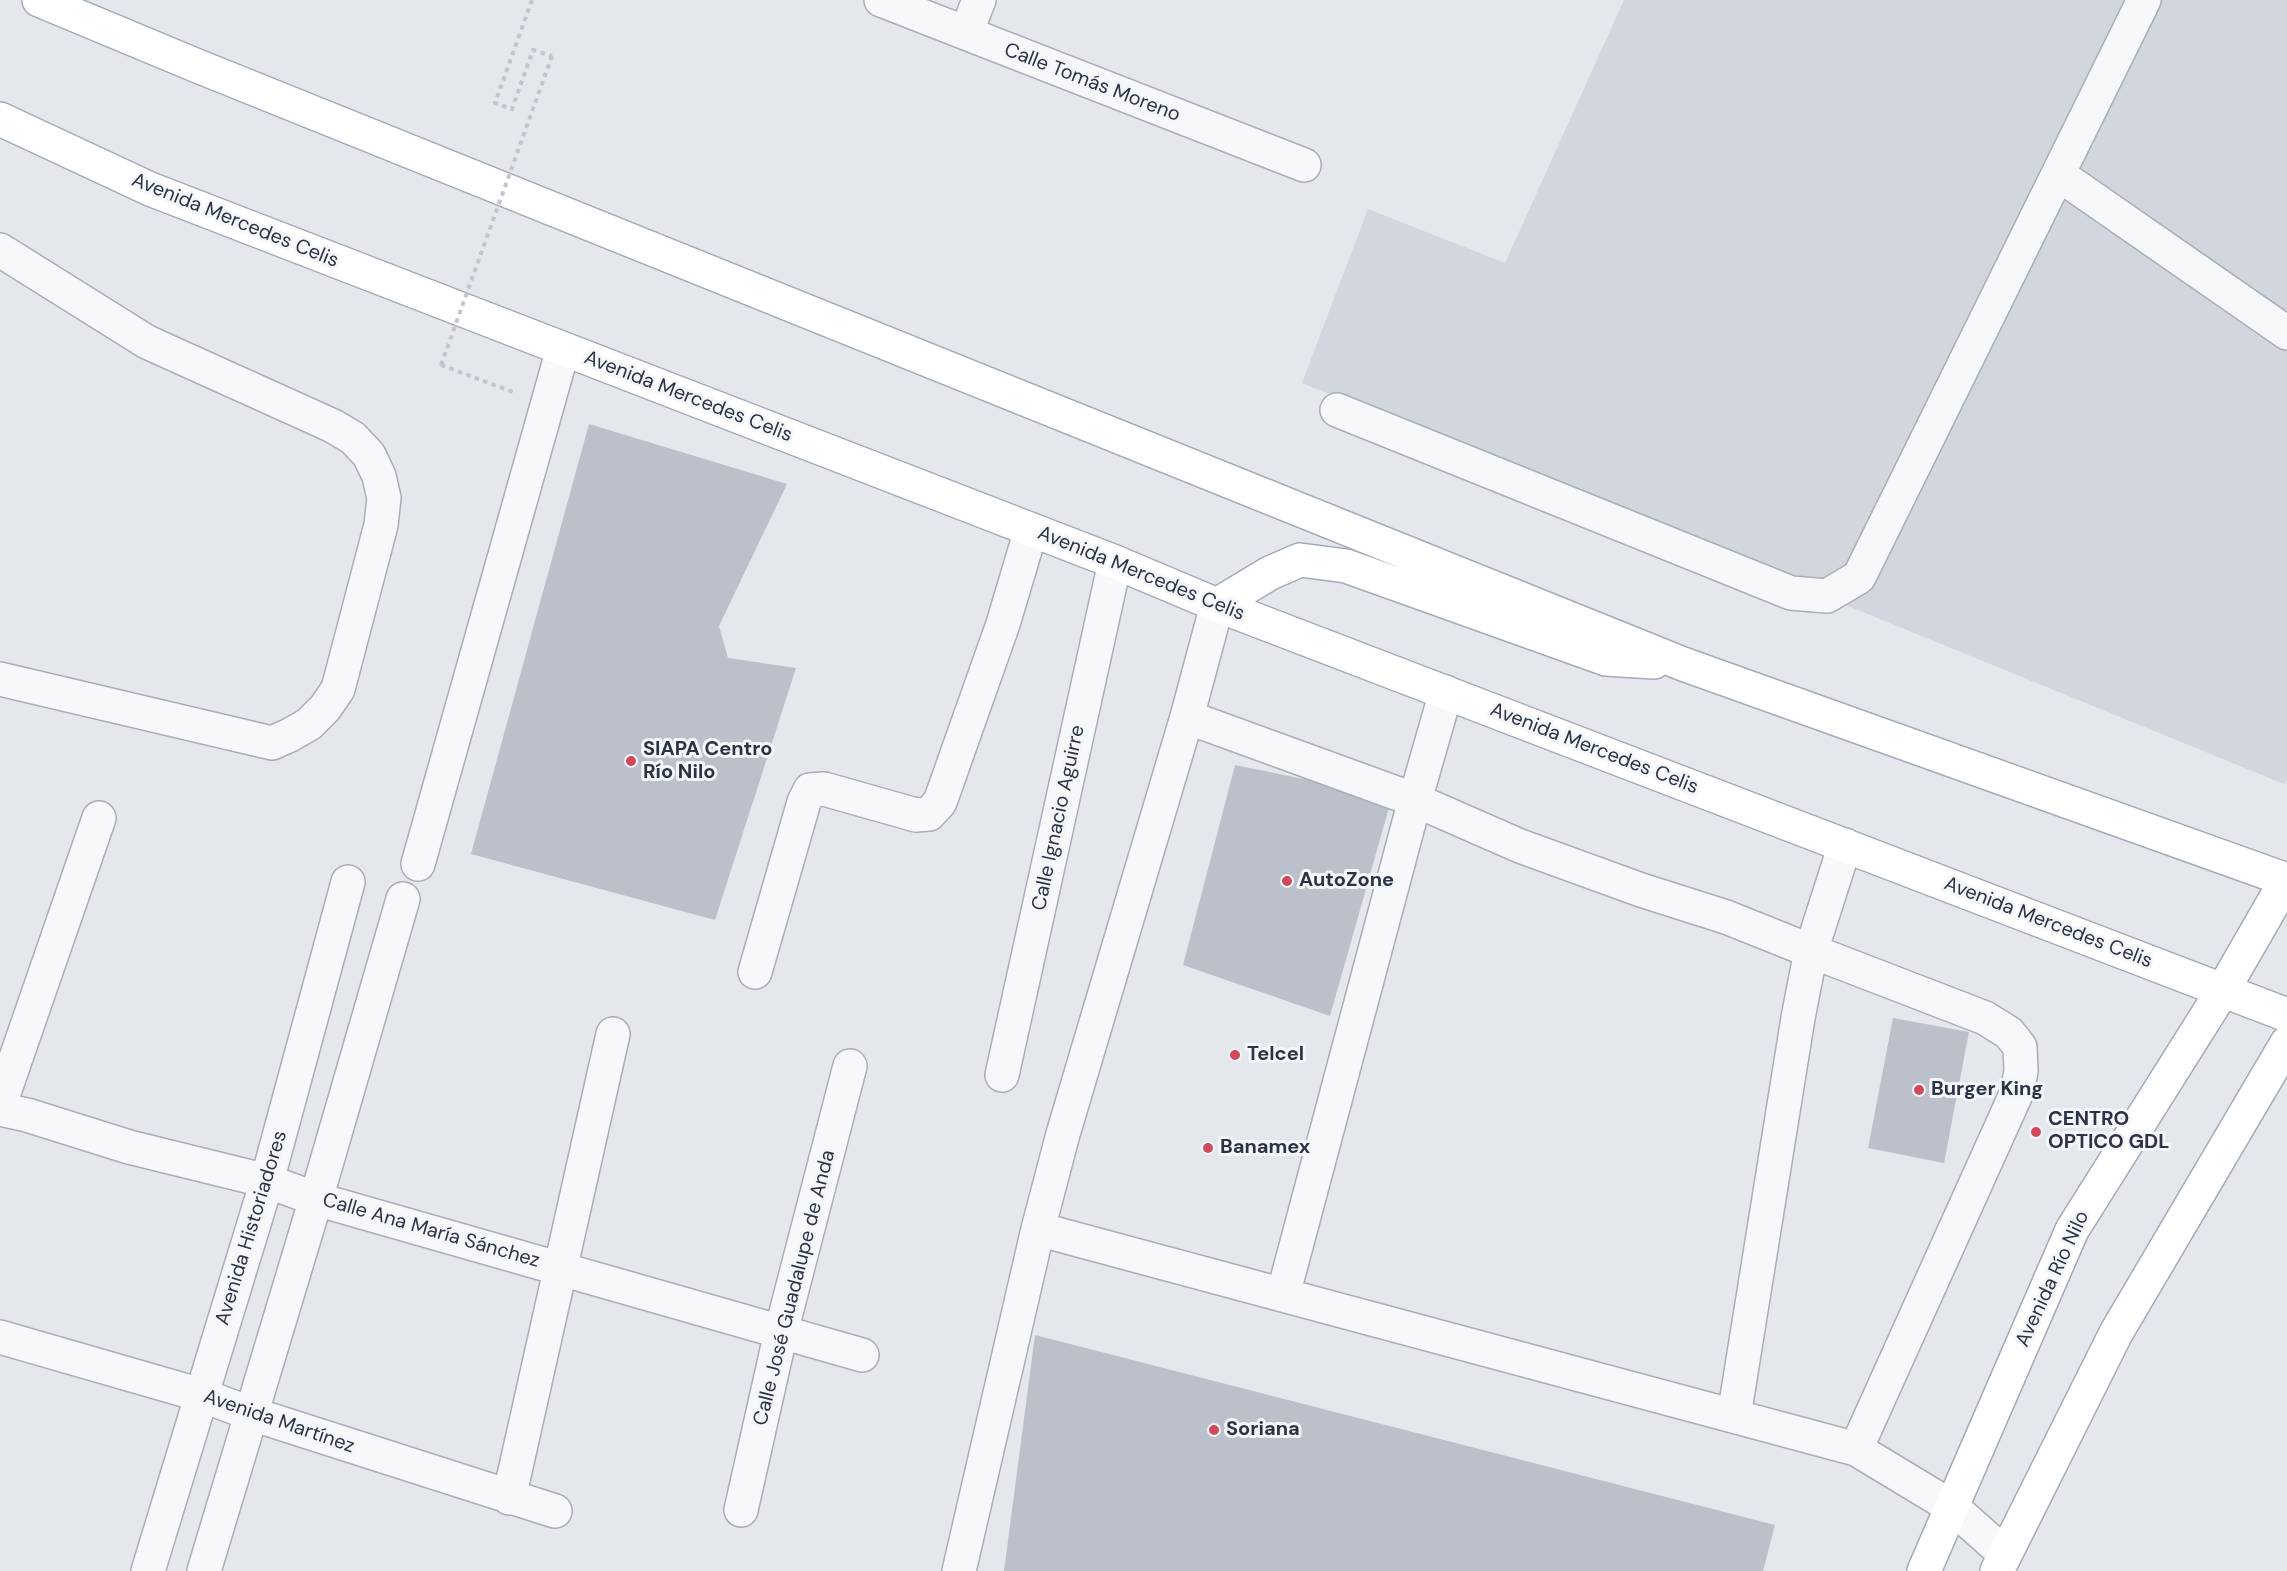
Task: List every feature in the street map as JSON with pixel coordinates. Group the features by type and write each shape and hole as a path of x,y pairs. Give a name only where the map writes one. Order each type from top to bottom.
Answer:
{"main road":[{"path":"39,0 217,74 1683,664 2287,879"},
{"name":"Avenida Mercedes Celis","path":"0,119 150,189 1115,562 1217,605 2287,1015"},
{"path":"1217,605 1270,573 1300,560 1346,566 1606,659 1683,664"},
{"name":"Avenida Río Nilo","path":"1924,1571 2072,1230 2223,990 2287,879"},
{"path":"2001,1562 2116,1333 2287,1043"}],"street":[{"name":"Calle Tomás Moreno","path":"881,0 1304,165"},
{"path":"966,33 979,0"},
{"path":"1337,410 1791,593 1827,596 1859,577 2144,0"},
{"path":"2058,174 2287,333"},
{"path":"0,250 147,342 333,426 353,438 369,455 379,476 384,498 381,525 338,689 325,708 309,724 290,735 272,743 0,679"},
{"path":"418,864 563,349"},
{"path":"755,972 804,802 810,790 824,789 916,815 929,814 940,802 1003,624 1031,530"},
{"name":"Calle Ignacio Aguirre","path":"1002,1075 1115,562"},
{"path":"959,1571 1038,1228 1063,1134 1187,717 1217,605"},
{"path":"1283,1295 1446,692"},
{"path":"1187,717 1415,800 1520,846 1641,890 1726,917 1985,1018 2009,1033 2020,1047 2021,1071 2017,1092 1856,1449"},
{"name":"Calle Ana María Sánchez","path":"99,818 0,1106 129,1147 267,1181 316,1199 862,1355"},
{"path":"1734,1416 1798,1018 1811,951 1845,844"},
{"name":"Avenida Historiadores","path":"148,1571 267,1181 348,882"},
{"path":"204,1571 403,899"},
{"path":"509,1498 613,1034"},
{"name":"Calle José Guadalupe de Anda","path":"741,1510 781,1332 850,1066"},
{"path":"1038,1228 1856,1449 1952,1507 2001,1562"},
{"name":"Avenida Martínez","path":"0,1337 201,1395 252,1414 555,1511"}],"path":[{"path":"494,385 441,365 552,56 533,50 512,109 495,103 532,0"}],"shaded area":[{"path":"1624,0 2287,0 2287,780 2284,784 1302,383 1368,209 1505,263"}],"building":[{"name":"SIAPA Centro Río Nilo","path":"589,424 787,484 719,626 728,658 796,668 715,920 471,854"},
{"name":"AutoZone","path":"1235,765 1392,797 1330,1016 1183,965"},
{"name":"Burger King","path":"1893,1018 1969,1032 1944,1163 1868,1148"},
{"name":"Soriana","path":"1035,1335 1775,1525 1763,1571 1004,1571"}],"place":[{"name":"SIAPA Centro Río Nilo","path":"631,761"},
{"name":"AutoZone","path":"1287,881"},
{"name":"Telcel","path":"1235,1055"},
{"name":"Burger King","path":"1919,1090"},
{"name":"CENTRO OPTICO GDL","path":"2036,1132"},
{"name":"Banamex","path":"1208,1148"},
{"name":"Soriana","path":"1214,1430"}]}
